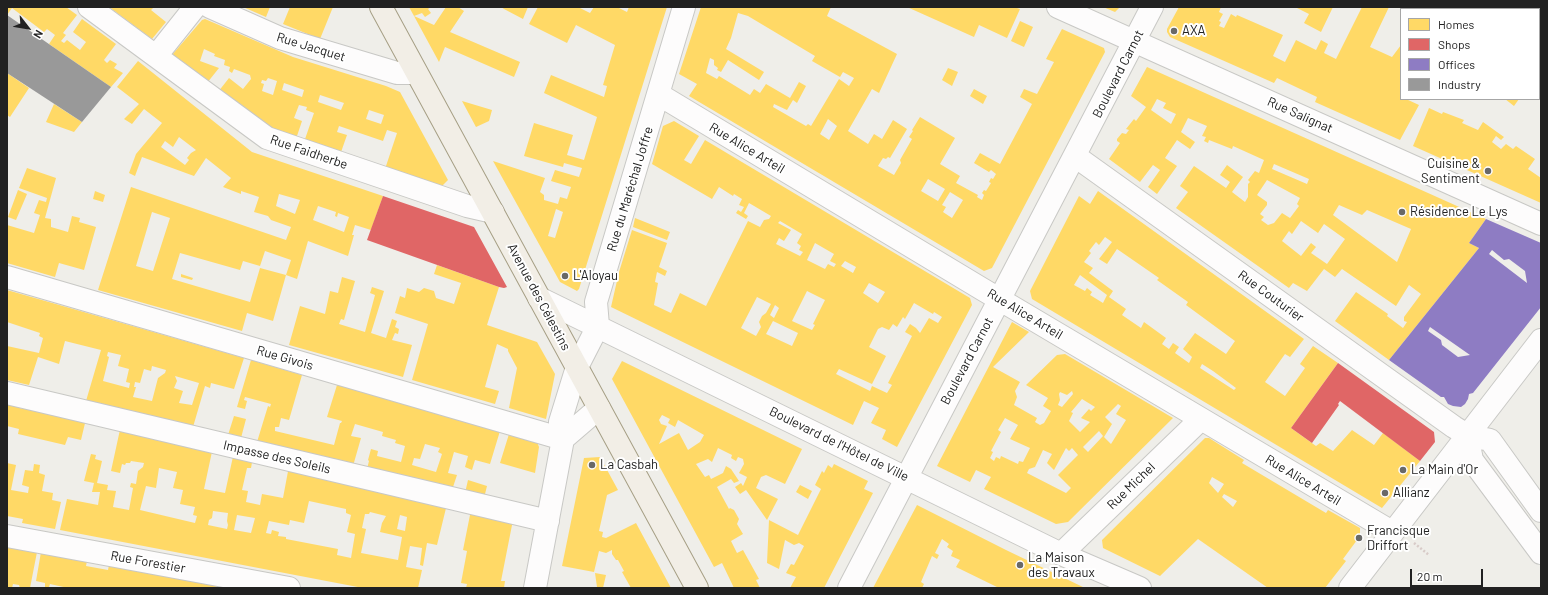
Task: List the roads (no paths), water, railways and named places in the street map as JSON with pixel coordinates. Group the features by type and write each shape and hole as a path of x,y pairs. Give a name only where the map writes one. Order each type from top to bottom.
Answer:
{"main road":[{"name":"Avenue des Célestins","path":"381,7 697,588"}],"street":[{"name":"Rue Faidherbe","path":"89,7 267,138 467,206 493,212"},
{"path":"156,56 195,7"},
{"name":"Rue Jacquet","path":"210,7 280,38 397,73 416,73"},
{"name":"Rue du Maréchal Joffre","path":"598,326 596,302 684,7"},
{"name":"Rue Salignat","path":"1058,7 1541,224"},
{"name":"Boulevard Carnot","path":"849,588 1152,7"},
{"name":"Rue Alice Arteil","path":"658,94 1201,419 1401,536"},
{"name":"Rue Couturier","path":"1075,156 1467,435"},
{"name":"Rue Givois","path":"7,277 564,439"},
{"name":"Boulevard de l'Hôtel de Ville","path":"539,298 1061,554 1140,588"},
{"path":"535,588 564,439 560,422 577,367 598,326"},
{"path":"1350,588 1401,536 1467,435 1541,340"},
{"name":"Impasse des Soleils","path":"7,393 548,520"},
{"path":"564,439 599,408"},
{"name":"Rue Michel","path":"1061,554 1201,419"},
{"path":"1467,435 1490,440 1541,510"},
{"path":"1467,435 1472,460 1541,553"},
{"name":"Rue Forestier","path":"7,536 289,588"}],"place":[{"name":"AXA","path":"1174,31"},
{"name":"Cuisine & Sentiment","path":"1488,171"},
{"name":"Résidence Le Lys","path":"1402,212"},
{"name":"L'Aloyau","path":"565,276"},
{"name":"La Casbah","path":"592,465"},
{"name":"La Main d'Or","path":"1403,470"},
{"name":"Allianz","path":"1385,493"},
{"name":"Francisque Driffort","path":"1359,538"},
{"name":"La Maison des Travaux","path":"1020,565"}]}
